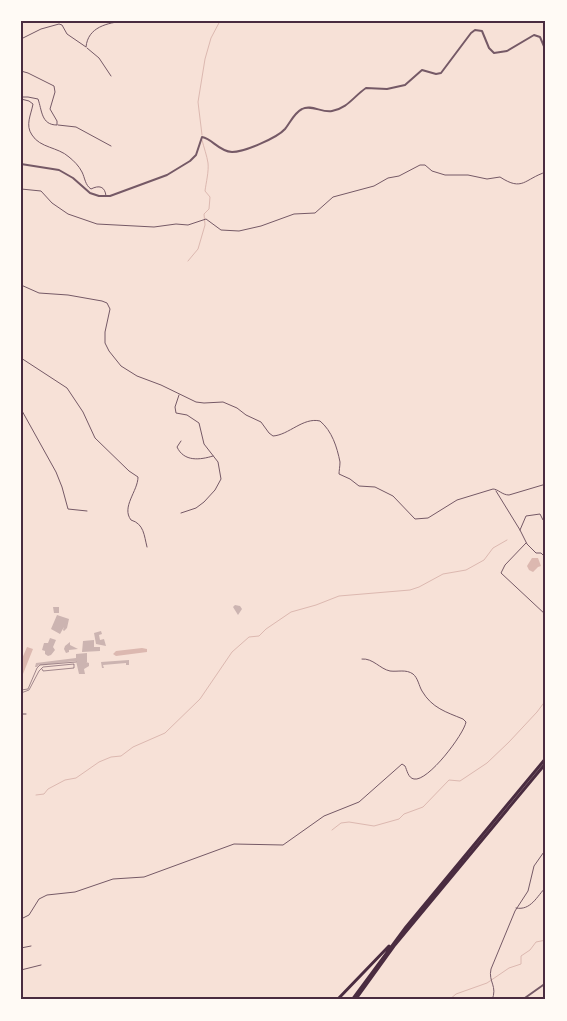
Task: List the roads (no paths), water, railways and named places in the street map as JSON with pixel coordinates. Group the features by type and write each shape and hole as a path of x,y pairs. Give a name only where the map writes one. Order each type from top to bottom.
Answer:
{"highway":[{"path":"353,1000 456,868 546,758"},
{"path":"337,1000 406,927 546,763"},
{"path":"353,1000 406,927"}],"street":[{"path":"86,48 89,37 96,28 109,23 124,21"},
{"path":"21,39 41,28 62,24 67,34 100,60 111,76"},
{"path":"21,164 61,171 74,179 89,193 106,197 119,194 165,176 190,161 195,156 202,137 222,150 238,151 278,135 298,111 304,108 309,107 321,111 332,111 349,104 366,88 387,89 405,85 422,71 441,73 475,30 482,31 489,49 494,53 507,51 535,35 539,36 546,51"},
{"path":"21,72 28,73 54,86 55,93 50,110 57,121 57,125"},
{"path":"21,98 26,96 38,99 44,119 52,125 76,127 110,146"},
{"path":"21,98 32,104 28,125 32,136 68,156 80,169 88,187 91,189 97,186 102,187 106,197"},
{"path":"21,189 41,191 51,202 68,214 97,224 156,227 176,224 188,225 206,219 218,228 229,232 261,226 294,214 316,212 332,197 374,186 419,165 424,165 433,172 445,175 468,175 487,179 500,177 512,184 522,184 546,172"},
{"path":"21,285 38,293 71,296 107,303 110,311 105,333 105,343 115,360 133,374 200,403 223,402 234,406 248,416 260,421 269,434 273,436 283,435 296,427 312,421 320,422 330,433 335,445 340,463 339,474 359,486 375,487 393,496 415,519 428,518 453,502 493,489 509,495 546,484"},
{"path":"21,358 67,388 84,412 95,438 129,471 138,477 138,483 129,502 128,514 129,518 138,522 144,530 147,547"},
{"path":"180,394 175,408 176,413 187,415 198,422 204,444 218,462 221,474 219,484 208,498 199,506 181,513"},
{"path":"21,410 55,470 68,509 87,511"},
{"path":"181,441 176,448 182,455 197,460 214,455"},
{"path":"496,490 526,543 536,553 541,553 546,558"},
{"path":"520,530 526,516 540,514 543,520 546,521"},
{"path":"526,543 504,566 501,573 546,616"},
{"path":"21,919 28,915 39,899 47,895 78,892 116,879 146,877 235,844 277,845 288,842 326,815 358,803 401,765 405,765 412,778 425,776 450,748 466,722 436,707 424,694 412,673 389,670 373,661 362,659"},
{"path":"21,714 26,714"},
{"path":"492,1000 495,990 490,976 499,949 516,908 527,893 534,868 546,849"},
{"path":"516,908 520,909 531,905 546,887"},
{"path":"21,948 32,946"},
{"path":"21,970 41,965"},
{"path":"522,1000 546,983"}],"waterway":[{"path":"202,135 198,102 205,59 211,38 220,21"},
{"path":"188,261 198,249 205,225 204,214 209,209 210,197 205,191 208,163 202,140"},
{"path":"36,795 44,794 48,789 65,780 76,778 99,762 111,757 121,756 133,747 165,733 200,699 232,652 249,637 259,636 291,612 339,596 410,590 443,574 466,570 484,560 493,548 507,540"},
{"path":"332,830 341,823 349,822 374,826 399,819 404,814 423,807 449,780 460,781 487,763 509,742 546,700"},
{"path":"449,1000 456,994 487,983 509,968 521,964 521,956 530,950 536,942 546,940"}]}
